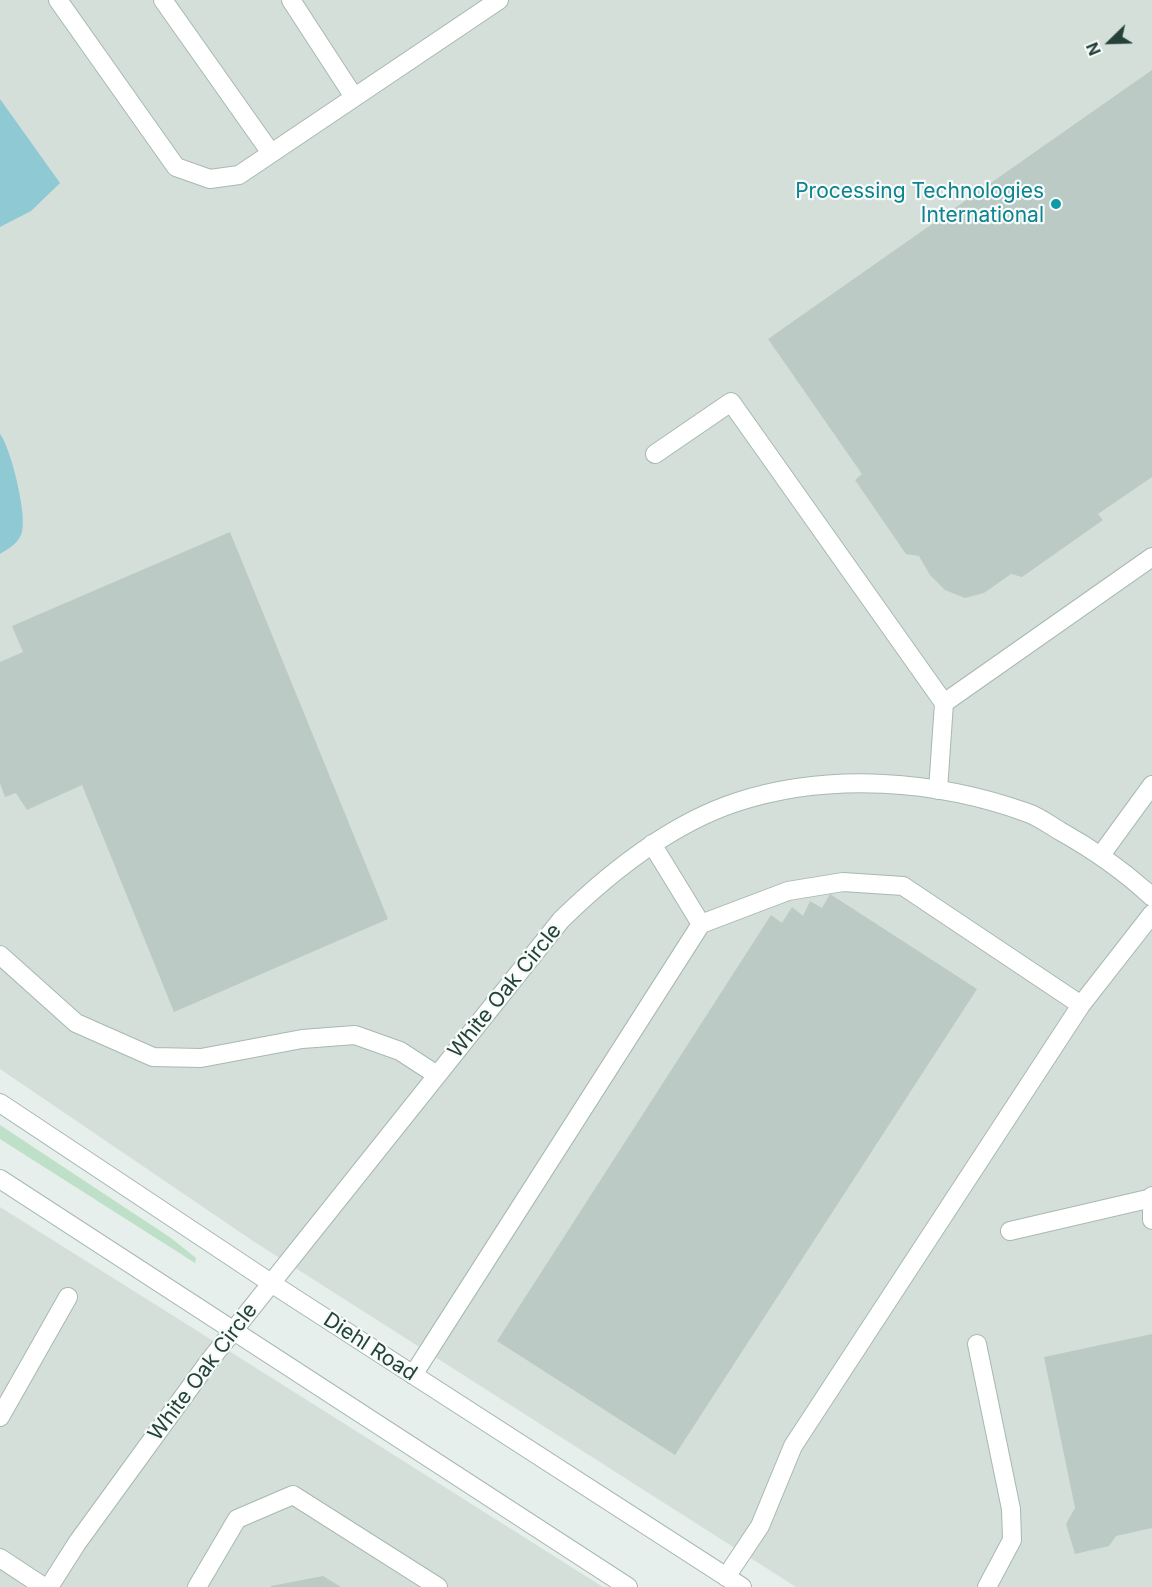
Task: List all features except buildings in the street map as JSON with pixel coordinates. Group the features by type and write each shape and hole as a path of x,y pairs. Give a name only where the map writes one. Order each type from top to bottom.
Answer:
{"street":[{"path":"58,0 176,167 210,179 239,175 500,0"},
{"path":"163,0 271,153"},
{"path":"291,0 354,97"},
{"path":"655,454 730,402 944,703 938,790"},
{"path":"944,703 1152,557"},
{"name":"White Oak Circle","path":"49,1587 77,1542 233,1331 561,920 600,882 652,844 736,802 775,794 820,786 866,783 938,790 1030,814 1101,855 1152,897"},
{"path":"1101,855 1152,785"},
{"path":"652,844 701,924"},
{"path":"413,1375 701,924 788,891 843,882 903,886 1081,1005"},
{"path":"726,1577 760,1526 793,1446 1081,1005 1152,914"},
{"path":"0,955 76,1023 153,1057 201,1058 302,1039 355,1035 400,1051 437,1075"},
{"name":"Diehl Road","path":"0,1103 271,1283 742,1587"},
{"path":"0,1179 623,1586"},
{"path":"1010,1231 1152,1197 1152,1220"},
{"path":"0,1417 68,1297"},
{"path":"977,1344 1011,1509 1012,1540 987,1587"},
{"path":"197,1587 237,1519 293,1495 438,1587"},
{"path":"0,1558 44,1587"}],"shaded area":[{"path":"0,0 1152,0 1152,1587 796,1587 253,1241 0,1069"},
{"path":"0,1207 180,1320 603,1587 0,1587"}],"green space":[{"path":"0,1125 171,1238 196,1258 195,1263 0,1139"}],"water":[{"path":"0,99 60,183 31,211 0,227"},
{"path":"0,434 18,484 23,527 17,541 0,554"}],"place":[{"name":"Processing Technologies International","path":"1056,204"}]}
